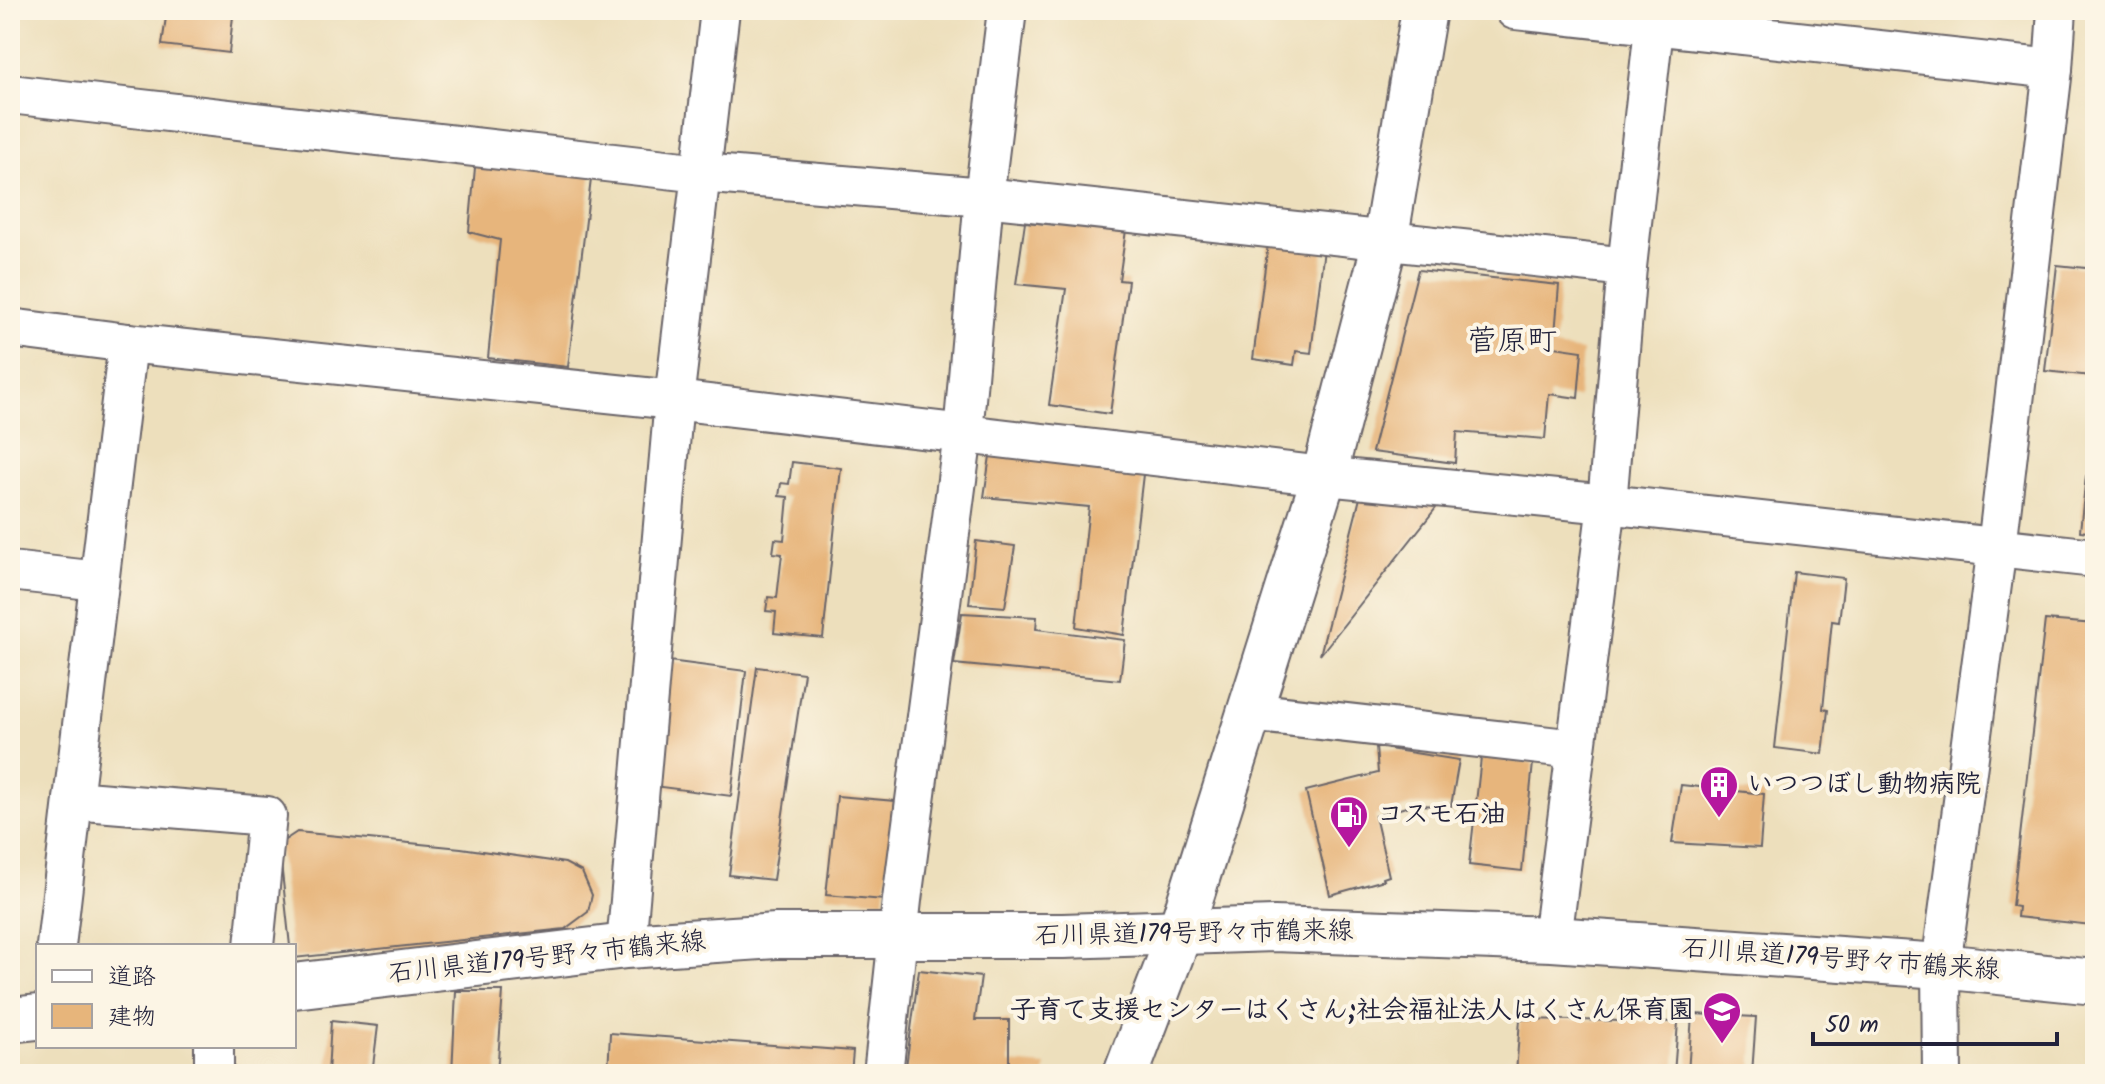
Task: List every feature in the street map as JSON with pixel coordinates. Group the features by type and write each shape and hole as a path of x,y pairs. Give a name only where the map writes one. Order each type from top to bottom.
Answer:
{"main road":[{"path":"1126,1074 1180,932 1324,476 1385,242 1424,10"},
{"name":"石川県道179号野々市鶴来線","path":"296,986 626,946 776,936 897,938 1274,929 1552,939 1941,966 2095,982"},
{"path":"10,1020 36,1017"}],"street":[{"path":"626,946 674,400 720,10"},
{"path":"883,1074 897,938 963,434 984,197 1007,10"},
{"path":"1515,10 1655,17 2053,69"},
{"path":"1942,1074 1941,966 1997,547 2053,69 2057,10"},
{"path":"1552,939 1607,504 1627,267 1655,17"},
{"path":"10,94 701,173 984,197 1627,267"},
{"path":"10,328 674,400 1324,476 2095,558"},
{"path":"56,944 128,343"},
{"path":"10,571 99,581"},
{"path":"1250,712 1576,749"},
{"path":"73,800 267,816 254,944"},
{"path":"214,1048 214,1074"}],"building":[{"path":"167,10 201,10 233,16 229,53 162,45"},
{"path":"476,157 592,171 568,367 488,358 500,240 469,232"},
{"path":"1025,222 1126,230 1119,280 1128,281 1110,414 1049,405 1066,289 1016,284"},
{"path":"1268,244 1324,249 1311,353 1296,351 1294,365 1253,359"},
{"path":"2057,265 2095,269 2095,339 2091,376 2045,371"},
{"path":"1418,270 1559,285 1554,347 1582,351 1578,398 1549,394 1545,439 1457,432 1455,463 1372,452"},
{"path":"991,449 1144,466 1124,635 1076,627 1089,507 984,497"},
{"path":"792,462 841,468 823,638 774,633 776,612 766,611 768,597 777,598 782,554 773,553 775,539 784,540 788,497 779,496 781,483 789,484"},
{"path":"2086,476 2095,477 2095,533 2080,531"},
{"path":"1361,494 1439,504 1320,655"},
{"path":"976,541 1015,546 1005,607 969,604"},
{"path":"1794,572 1844,578 1839,622 1832,621 1823,709 1828,710 1823,754 1775,748"},
{"path":"962,613 1037,617 1036,629 1125,640 1120,680 954,664"},
{"path":"2045,620 2095,624 2095,903 2092,925 2017,917 2018,907 2012,906"},
{"path":"669,661 746,671 731,796 653,786"},
{"path":"757,667 804,673 773,880 729,875"},
{"name":"コスモ石油","path":"1376,747 1459,760 1451,806 1413,805 1375,816 1389,876 1330,895 1306,791 1378,773"},
{"path":"1481,758 1533,763 1522,871 1469,865"},
{"name":"いつつぼし動物病院","path":"1681,785 1764,794 1760,848 1672,843"},
{"path":"837,796 895,801 884,900 826,895"},
{"path":"297,832 461,848 565,863 582,872 592,895 588,912 565,929 296,958 296,944 290,944 279,844"},
{"path":"919,970 981,977 975,1020 1009,1020 1009,1063 1046,1066 1045,1074 905,1074"},
{"path":"456,991 503,991 497,1074 452,1074"},
{"name":"子育て支援センターはくさん;社会福祉法人はくさん保育園","path":"1692,1014 1756,1017 1752,1074 1688,1074"},
{"path":"1520,1019 1678,1022 1674,1074 1516,1074"},
{"path":"331,1021 378,1026 372,1074 328,1074"},
{"path":"610,1033 853,1051 851,1074 608,1074"}],"place":[{"name":"いつつぼし動物病院","path":"1719,819"},
{"name":"コスモ石油","path":"1349,849"},
{"name":"子育て支援センターはくさん;社会福祉法人はくさん保育園","path":"1722,1045"}],"district":[{"name":"菅原町","path":"1512,342"}]}
